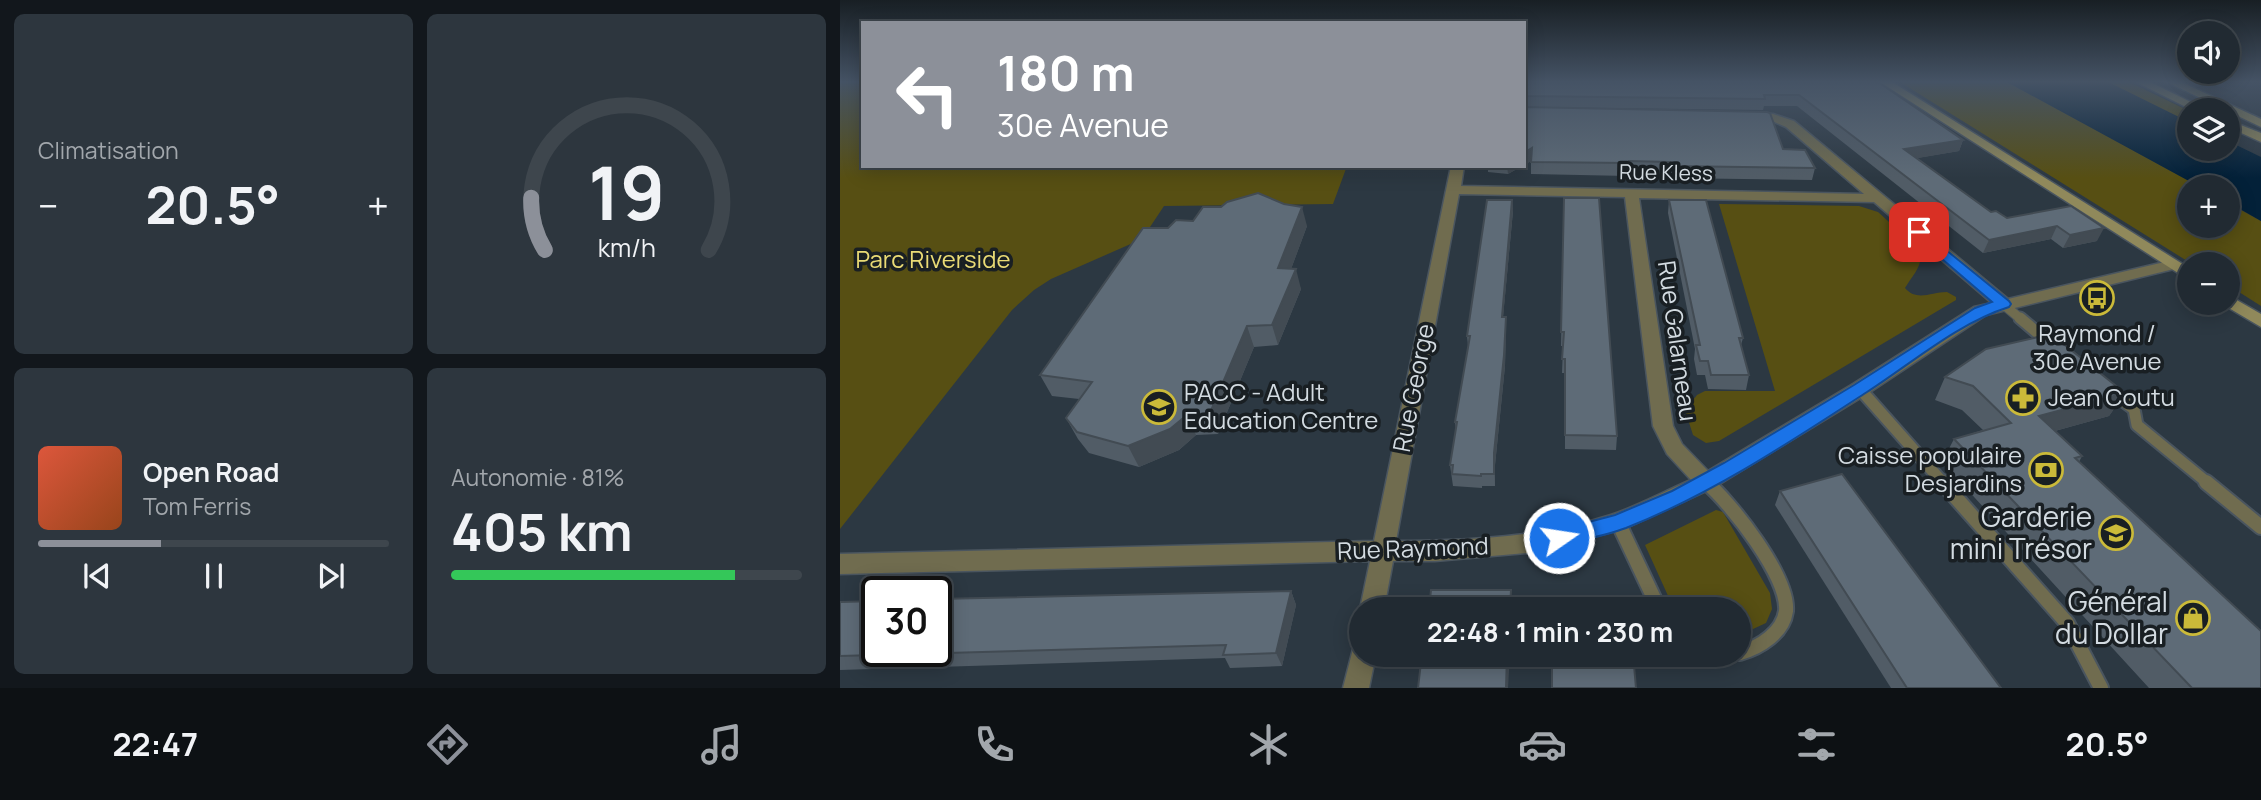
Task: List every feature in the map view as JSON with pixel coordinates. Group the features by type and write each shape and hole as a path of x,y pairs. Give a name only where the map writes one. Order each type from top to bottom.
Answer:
{"main road":[{"path":"1936,114 2177,267"},
{"path":"2240,128 2261,138"},
{"path":"2240,308 2261,322"}],"street":[{"path":"1738,117 1773,118 1790,124 2003,304"},
{"name":"Rue George","path":"1374,597 1458,168"},
{"name":"Rue Kless","path":"1453,190 1878,198"},
{"name":"Rue Galarneau","path":"1631,194 1663,426 1674,449 1706,482"},
{"name":"Rue Raymond","path":"840,565 1435,551 1538,542 1618,522 1706,482 1860,389 1980,311 2003,304 2177,271"},
{"path":"1356,688 1360,667"}],"lane":[{"path":"2003,304 2066,356"},
{"path":"2096,380 2134,409 2137,425 2261,527"},
{"path":"1860,389 2067,623 2101,688"},
{"path":"1706,482 1726,500 1739,517 1780,586 1786,607 1782,623 1767,640 1751,649"},
{"path":"1618,522 1653,597"}],"green space":[{"name":"Parc Riverside","path":"840,114 861,114 861,168 1346,168 1333,204 1164,206 1142,239 1051,279 1034,290 1012,310 840,529"},
{"path":"1952,114 2066,114 2178,175 2177,238 2240,238 2240,210 2261,221 2261,306 2240,293 2240,252 2177,252 2177,255"},
{"path":"1719,204 1859,206 1878,212 1920,250 1919,265 1905,288 1914,295 1947,292 1956,297 1956,300 1719,441 1706,443 1693,435 1685,410 1697,395 1705,391 1775,391"},
{"path":"1716,510 1723,512 1770,593 1772,609 1766,623 1751,630 1751,597 1669,597 1645,545"}],"water":[{"path":"2066,114 2173,114 2177,116 2177,161 2240,161 2240,147 2261,157 2261,221 2240,209 2240,175 2178,175"}],"building":[{"path":"1526,114 1770,114 1783,149 1805,150 1815,168 1670,166 1670,162 1629,161 1531,162 1532,148 1526,152"},
{"path":"1824,114 1925,114 1963,140 1904,149 1991,212 1996,211 2007,218 2071,206 2104,228 2070,235 2057,226 1989,240"},
{"path":"1258,193 1284,204 1302,207 1278,268 1296,269 1272,325 1247,326 1210,413 1187,415 1170,429 1128,446 1077,432 1066,418 1092,382 1040,375 1143,228 1168,228 1176,220 1193,221 1203,207 1221,207 1227,202"},
{"path":"1564,198 1599,198 1617,436 1565,435 1565,359 1562,359 1564,332 1561,332"},
{"path":"1487,200 1512,200 1502,317 1506,317 1494,474 1452,474 1453,465 1450,465 1455,422 1470,336 1467,336"},
{"path":"1669,200 1706,200 1743,338 1739,338 1749,375 1711,375 1708,361 1700,361 1696,345 1700,345"},
{"path":"2051,334 2125,393 2039,416 2082,456 2075,458 2261,631 2261,688 2192,688 1954,439 2011,423 1973,386 1945,377 1986,349"},
{"path":"1842,474 2001,688 1907,688 1780,491"},
{"path":"1431,590 1511,590 1511,597 1430,597"},
{"path":"1291,591 1276,653 1223,655 1226,645 952,653 952,599"},
{"path":"861,601 861,655 840,656 840,602"},
{"path":"1420,667 1507,667 1506,688 1418,688"},
{"path":"1552,667 1634,667 1636,688 1552,688"}],"place":[{"name":"Raymond / 30e Avenue","path":"2097,298"},
{"name":"Jean Coutu","path":"2023,398"},
{"name":"PACC - Adult Education Centre","path":"1159,407"},
{"name":"Caisse populaire Desjardins","path":"2046,470"},
{"name":"Garderie mini Trésor","path":"2116,533"},
{"name":"Général du Dollar","path":"2193,618"}],"route":[{"path":"1559,538 1618,522 1679,496 1731,468 1860,389 1980,311 2003,304 1919,232"}]}
